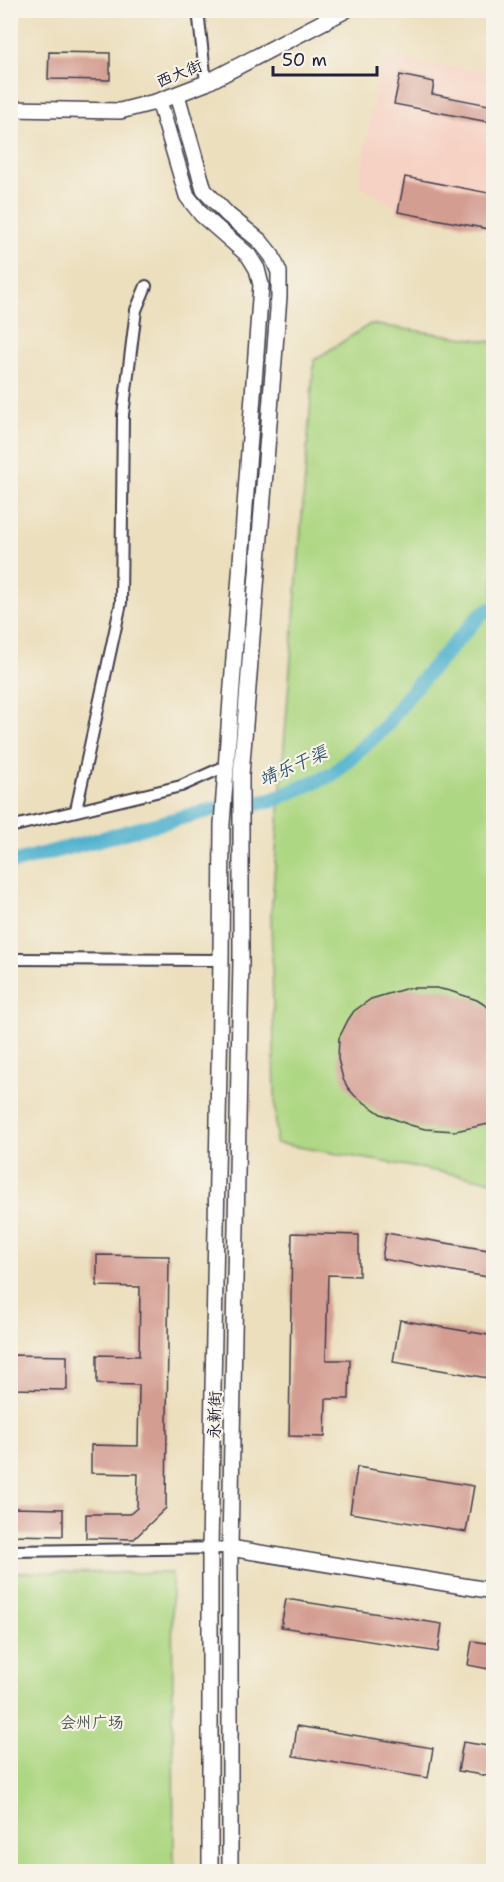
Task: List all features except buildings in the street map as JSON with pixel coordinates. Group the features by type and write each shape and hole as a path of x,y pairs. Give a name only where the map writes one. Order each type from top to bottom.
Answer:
{"street":[{"path":"198,10 206,83"},
{"name":"西大街","path":"10,109 120,111 159,101 206,83 346,10"},
{"name":"永新街","path":"177,95 204,190 228,215 260,241 272,256 279,272 241,775 241,960 230,1548 230,1872"},
{"name":"永新街","path":"159,101 187,196 202,215 249,256 257,269 261,285 222,824 210,1549 210,1872"},
{"path":"76,810 121,603 123,415 136,309 146,286"},
{"path":"10,827 181,786 226,771"},
{"path":"10,959 241,960"},
{"path":"10,1551 230,1548 494,1591"}],"shaded area":[{"path":"381,60 493,71 493,230 402,212 359,185"}],"green space":[{"path":"370,324 493,342 493,1181 276,1143 271,915 314,360"},
{"name":"会州广场","path":"11,1572 172,1573 174,1871 11,1871"}],"waterway":[{"name":"靖乐干渠","path":"10,863 214,809 270,801 333,774 385,727 411,692 481,614 494,608"}]}
